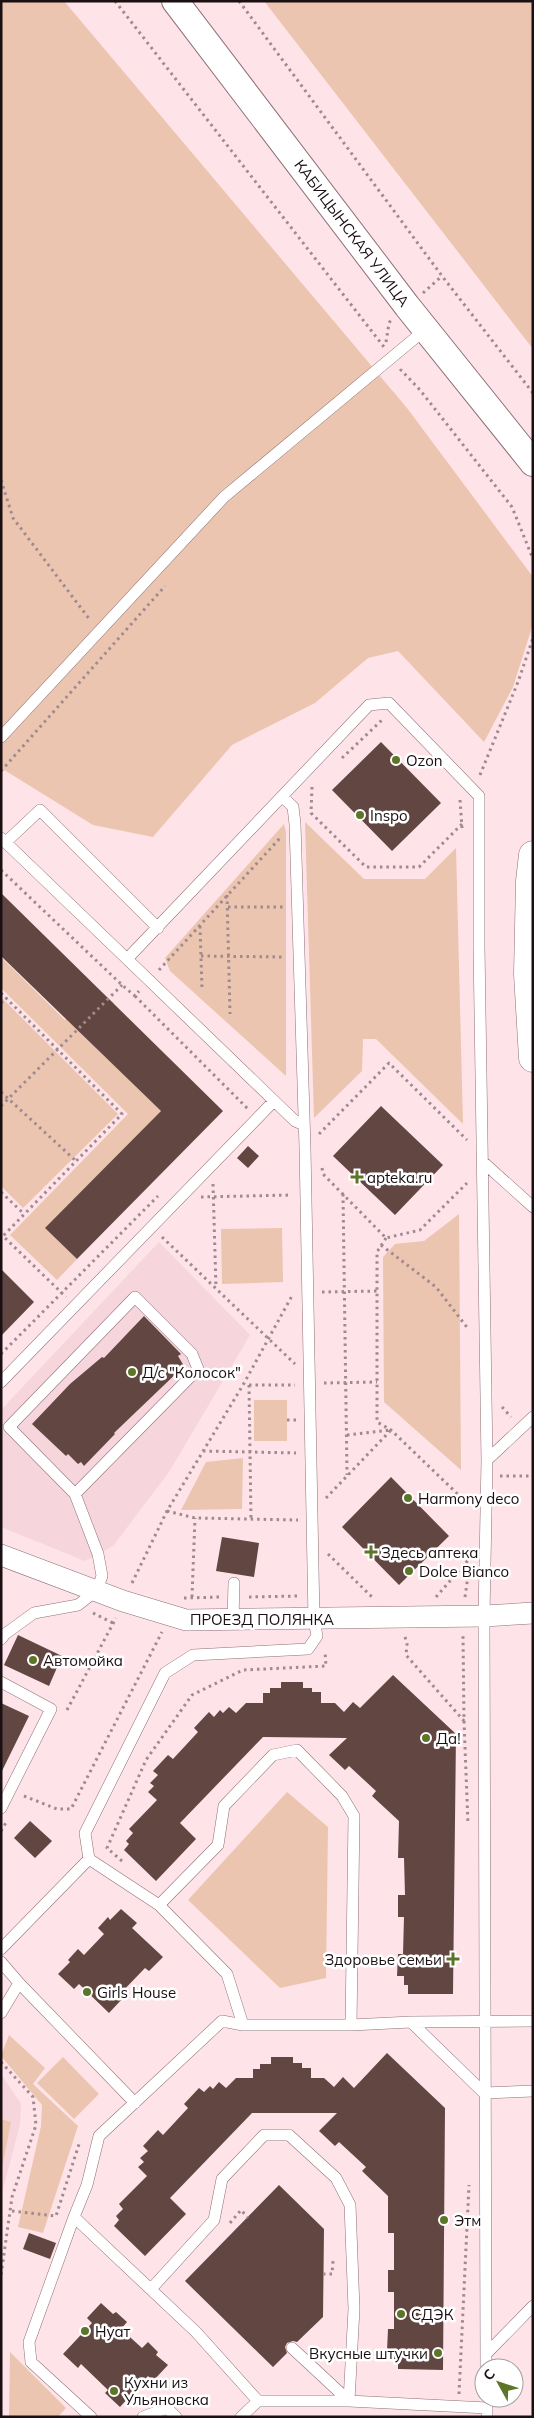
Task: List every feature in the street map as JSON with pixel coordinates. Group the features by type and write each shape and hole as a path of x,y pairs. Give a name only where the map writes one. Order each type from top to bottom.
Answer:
{"main road":[{"path":"532,1056 528,974 530,881 533,855"}],"street":[{"name":"КАБИЦЫНСКАЯ УЛИЦА","path":"175,1 426,329 533,463"},
{"name":"ПРОЕЗД ПОЛЯНКА","path":"1,1555 99,1583 123,1601 186,1620 311,1623 533,1614"}],"lane":[{"path":"1,737 224,497 426,329"},
{"path":"127,959 273,804 284,797 369,705 389,703 480,796 479,947 488,1460 473,1616 483,2020 486,2358"},
{"path":"243,2025 227,1974 159,1905 89,1859 85,1832 164,1674 193,1655 308,1649 317,1636 311,1623 306,1384 307,1292 304,1125 295,824 293,807 284,797"},
{"path":"158,928 40,810 4,840 274,1101 296,1121 304,1125"},
{"path":"1,1382 274,1101"},
{"path":"483,1162 533,1207"},
{"path":"1,1639 34,1613 78,1605 99,1583 98,1554 75,1494 10,1427 135,1298 192,1354 198,1369 75,1494"},
{"path":"488,1460 533,1417"},
{"path":"233,1620 234,1583"},
{"path":"1,1682 51,1709 1,1808"},
{"path":"159,1905 218,1845 224,1806 273,1755 297,1750 342,1796 354,1816 351,2024"},
{"path":"1,1949 89,1859"},
{"path":"1,1962 135,2103"},
{"path":"1,2013 19,1983"},
{"path":"90,2417 32,2362 29,2342 87,2185 100,2136 222,2022 243,2025 483,2020 533,2021"},
{"path":"411,2022 484,2093 533,2091"},
{"path":"151,2289 214,2220 222,2179 264,2135 289,2135 336,2178 350,2205 354,2309 349,2401"},
{"path":"74,2217 196,2332 258,2401"},
{"path":"486,2354 533,2306"},
{"path":"292,2348 349,2401"},
{"path":"241,2417 258,2401 349,2401 488,2410"},
{"path":"143,2417 167,2408 176,2417"}],"path":[{"path":"115,1 386,349"},
{"path":"239,1 442,276 533,393"},
{"path":"395,375 401,370 420,390 512,507 533,559"},
{"path":"1,480 13,518 99,633"},
{"path":"1,771 168,582"},
{"path":"461,802 474,790 518,682 533,638"},
{"path":"340,760 381,720 388,726"},
{"path":"319,780 312,787 311,813 366,867 419,867 462,824"},
{"path":"455,795 461,802 463,832"},
{"path":"135,996 295,824 311,813"},
{"path":"1,870 135,996 257,1118"},
{"path":"227,895 230,1014"},
{"path":"228,907 291,907"},
{"path":"200,926 202,989"},
{"path":"201,956 290,957"},
{"path":"1,1106 122,985"},
{"path":"1,993 122,1114 2,1237 76,1306"},
{"path":"1,1003 6,998"},
{"path":"320,1140 319,1134 389,1063 467,1141"},
{"path":"1,1092 76,1161"},
{"path":"239,1114 246,1107"},
{"path":"467,1131 467,1149"},
{"path":"322,1164 323,1174 386,1238"},
{"path":"467,1174 468,1192"},
{"path":"213,1176 216,1288"},
{"path":"467,1183 420,1230 386,1238 376,1252 377,1422 391,1430 470,1506"},
{"path":"1,1354 164,1190"},
{"path":"1,1192 24,1214"},
{"path":"343,1194 347,1476"},
{"path":"193,1197 300,1195"},
{"path":"158,1233 303,1372 306,1384"},
{"path":"381,1245 436,1287 473,1335 473,1325"},
{"path":"131,1584 167,1512 243,1385 301,1278 302,1292 377,1291"},
{"path":"243,1385 377,1382"},
{"path":"249,1385 251,1520"},
{"path":"487,1401 496,1402 521,1428"},
{"path":"346,1435 391,1430"},
{"path":"326,1508 326,1499 391,1430"},
{"path":"203,1451 304,1454"},
{"path":"470,1515 471,1498"},
{"path":"167,1512 195,1518 305,1520"},
{"path":"192,1597 195,1518"},
{"path":"327,1544 328,1554 374,1599"},
{"path":"402,1630 407,1644 406,1655 464,1721 473,1616 470,1550"},
{"path":"434,1599 470,1558"},
{"path":"99,1583 131,1584 140,1587"},
{"path":"126,1865 108,1848 146,1760 192,1695 243,1670 326,1666 324,1628 311,1623 304,1596 182,1598"},
{"path":"21,1794 57,1809 71,1810 166,1624"},
{"path":"1,2062 33,2097 36,2125 12,2198 12,2211 2,2258 1,2275"},
{"path":"12,2211 56,2216 83,2133"},
{"path":"228,2224 241,2210 248,2218"},
{"path":"323,2274 332,2274 333,2261"}],"shaded area":[{"path":"1,1 64,1 407,408 533,577 533,624 513,687 484,742 398,651 368,658 315,703 232,745 153,837 93,825 1,768"},
{"path":"264,1 533,1 533,349"},
{"path":"305,822 364,879 425,879 456,848 463,1124 376,1039 363,1039 362,1071 314,1118"},
{"path":"284,824 286,832 286,1076 170,971 165,958"},
{"path":"1,957 65,1020 97,988 114,1003 83,1035 161,1111 46,1228 77,1259 57,1280 10,1235 128,1114 1,988"},
{"path":"1,997 118,1114 23,1208 1,1186"},
{"path":"459,1214 461,1470 384,1402 383,1257 395,1244 424,1241"},
{"path":"282,1228 283,1282 222,1284 221,1229"},
{"name":"Д/с \"Колосок\"","path":"159,1242 250,1335 169,1472 113,1546 85,1561 1,1527 1,1410"},
{"path":"254,1400 287,1400 287,1441 254,1441"},
{"path":"243,1458 242,1509 181,1510 206,1462"},
{"path":"287,1792 328,1827 326,1978 280,1988 188,1900"},
{"path":"9,2035 45,2068 33,2084 78,2126 43,2233 18,2227 41,2126 42,2105 1,2056"},
{"path":"63,2057 99,2094 74,2119 37,2083"},
{"path":"1,2074 21,2104 20,2124 1,2197"},
{"path":"1,2119 11,2122 1,2173"},
{"path":"10,2352 66,2408 58,2417 9,2416"}],"building":[{"path":"381,742 441,803 392,851 332,790"},
{"path":"1,893 223,1111 77,1259 45,1228 161,1111 1,956"},
{"path":"381,1106 443,1165 395,1215 333,1156"},
{"path":"248,1146 259,1156 248,1168 237,1158"},
{"path":"1,1269 34,1302 1,1336"},
{"path":"144,1316 181,1354 178,1356 184,1366 114,1433 84,1466 81,1462 78,1464 68,1454 66,1456 32,1424 70,1384 102,1357 104,1358"},
{"path":"391,1477 449,1536 399,1585 342,1527"},
{"path":"222,1537 259,1543 254,1577 216,1571"},
{"name":"Автомойка","path":"18,1635 62,1656 49,1686 4,1665"},
{"path":"393,1675 456,1734 453,1994 408,1994 408,1985 404,1985 404,1976 397,1976 398,1954 403,1954 404,1917 398,1917 398,1895 405,1895 404,1858 398,1858 399,1821 372,1796 376,1791 349,1766 345,1770 329,1755 347,1738 263,1737 180,1823 196,1839 156,1881 124,1850 129,1844 126,1841 133,1833 129,1829 157,1800 148,1792 154,1786 150,1783 158,1775 153,1771 168,1755 173,1759 198,1732 194,1728 209,1712 214,1717 220,1710 223,1713 229,1707 236,1713 246,1703 263,1703 263,1693 270,1693 270,1688 281,1688 281,1682 303,1682 303,1688 312,1688 312,1692 321,1692 321,1703 335,1703 344,1712 353,1702 360,1708"},
{"path":"1,1703 29,1716 1,1773"},
{"path":"30,1821 52,1841 35,1858 14,1838"},
{"path":"121,1909 137,1923 132,1928 163,1957 149,1971 145,1968 119,1995 123,1998 109,2013 79,1984 74,1989 58,1974 70,1962 68,1960 78,1949 84,1955 104,1934 98,1928 108,1917 110,1920"},
{"path":"387,2053 445,2108 443,2370 398,2369 398,2360 393,2360 394,2351 387,2351 388,2329 394,2329 394,2292 388,2292 388,2270 394,2270 394,2233 388,2233 388,2196 362,2171 366,2167 339,2142 335,2146 319,2131 337,2113 252,2113 170,2198 186,2214 145,2256 114,2226 119,2220 116,2216 123,2209 119,2204 147,2176 138,2167 144,2162 140,2158 148,2151 143,2146 158,2130 163,2135 188,2108 184,2104 199,2088 204,2092 210,2086 213,2089 219,2082 226,2088 236,2078 253,2078 253,2069 260,2069 260,2064 271,2064 271,2057 293,2057 293,2063 302,2063 302,2068 311,2068 311,2078 324,2078 334,2087 343,2077 354,2088"},
{"path":"279,2185 324,2229 323,2317 297,2342 287,2343 285,2347 287,2353 273,2367 185,2281"},
{"path":"29,2233 56,2243 50,2259 23,2249"},
{"path":"101,2303 113,2314 116,2312 127,2322 121,2329 142,2348 148,2342 158,2352 156,2355 168,2365 153,2381 148,2376 120,2407 105,2393 108,2390 81,2364 78,2368 63,2354 92,2323 87,2318"}],"place":[{"name":"Ozon","path":"396,760"},
{"name":"Inspo","path":"360,815"},
{"name":"apteka.ru","path":"357,1177"},
{"name":"Д/с \"Колосок\"","path":"132,1372"},
{"name":"Harmony deco","path":"408,1498"},
{"name":"Здесь аптека","path":"371,1552"},
{"name":"Dolce Bianco","path":"409,1571"},
{"name":"Автомойка","path":"33,1660"},
{"name":"Да!","path":"426,1738"},
{"name":"Здоровье семьи","path":"453,1959"},
{"name":"Girls House","path":"87,1992"},
{"name":"Этм","path":"444,2220"},
{"name":"СДЭК","path":"401,2314"},
{"name":"Нуат","path":"85,2331"},
{"name":"Вкусные штучки","path":"438,2353"},
{"name":"Кухни из Ульяновска","path":"114,2391"}]}
